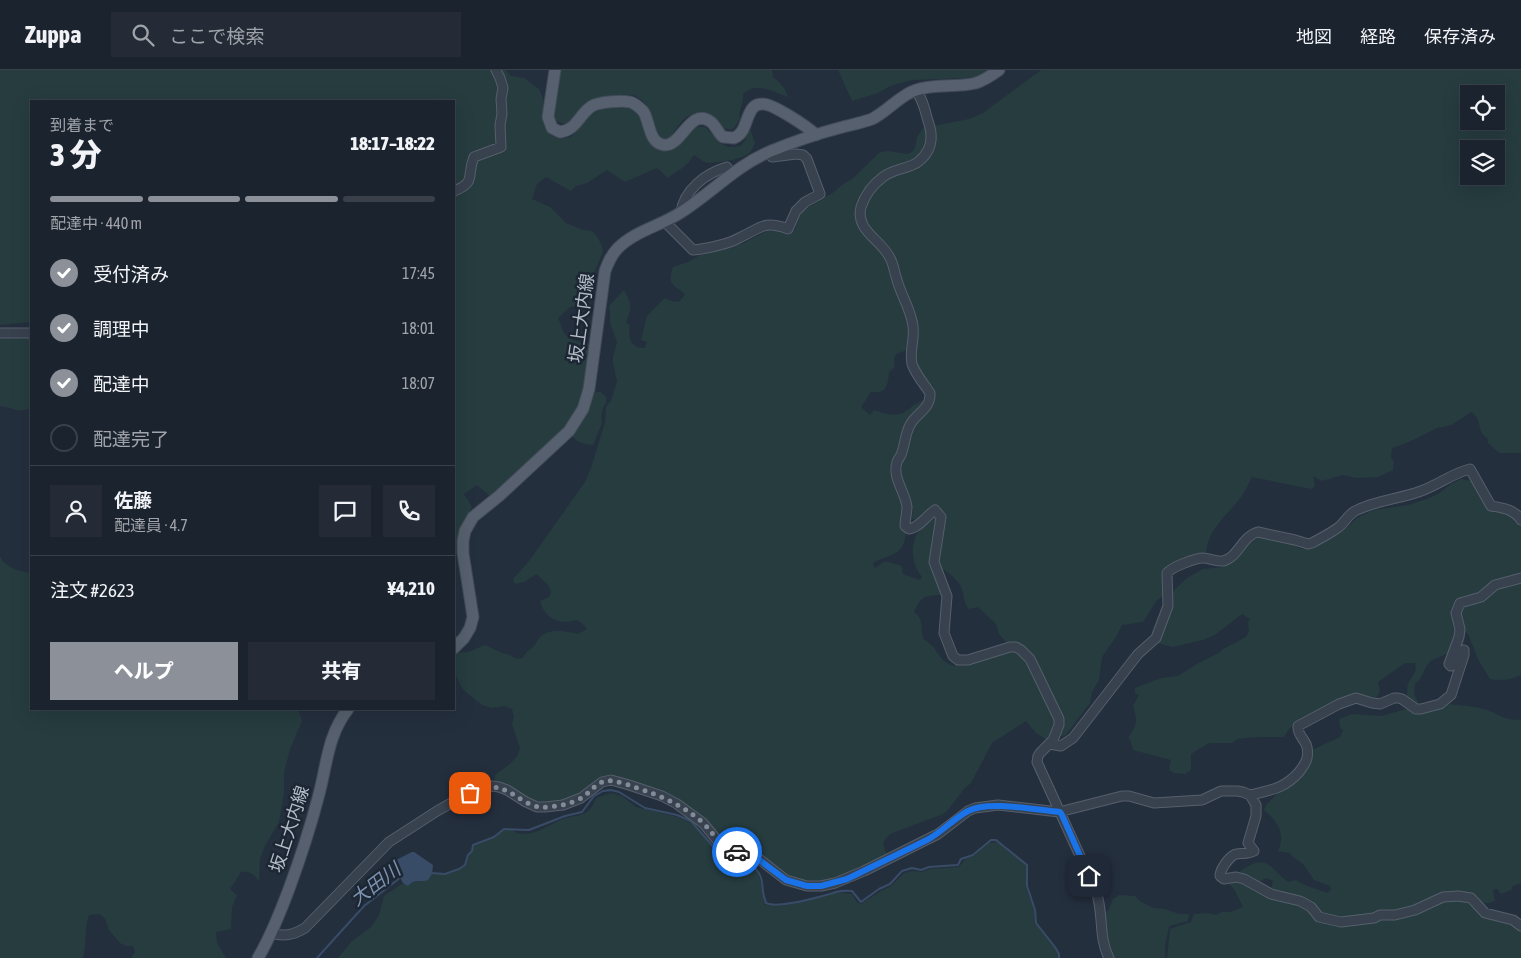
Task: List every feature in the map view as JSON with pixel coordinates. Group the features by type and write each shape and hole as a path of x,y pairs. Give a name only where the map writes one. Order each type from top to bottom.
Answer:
{"main road":[{"path":"555,70 548,117 552,128 560,132 571,129 583,114 593,106 629,102 638,106 644,112 654,139 657,143 665,145 676,140 690,124 703,119 711,122 723,137 734,138 742,132 752,110 758,104 771,106 808,127 816,135"},
{"name":"坂上大内線","path":"455,647 470,628 473,617 463,553 465,531 473,517 499,496 569,431 583,409 588,389 602,283 609,261 618,248 628,239 665,222 681,212 706,195 744,164 768,152 816,135 872,119 915,90 934,86 977,82 984,80 999,70"},
{"name":"坂上大内線","path":"258,958 272,933 307,836 322,784 332,735 340,718 347,710"}],"street":[{"path":"455,191 464,188 470,181 470,167 474,157 501,147 500,125 503,88 496,70"},
{"path":"915,90 921,99 932,135 928,150 918,162 895,170 883,177 869,190 861,210 862,224 890,257 913,326 914,337 911,358 913,367 930,393 928,405 908,428 901,455 897,462 896,478 907,508 904,518 909,529 916,528 935,510 941,517 934,562 947,596 944,632 953,656 958,660 968,660 1010,647 1016,647 1026,654 1033,665 1058,718 1059,725 1053,740 1038,756 1037,762 1099,900 1104,944 1109,958"},
{"path":"665,222 693,250 705,249 739,239 762,226 776,225 788,229 796,211 806,202 820,194 807,159 796,154 772,157 768,152"},
{"path":"681,212 682,202 700,181 711,174 727,168"},
{"path":"0,333 30,333"},
{"path":"1049,744 1061,746 1073,738 1138,654 1156,638 1168,606 1167,573 1174,568 1200,558 1226,560 1236,553 1248,537 1258,532 1308,544 1340,526 1350,514 1357,510 1377,502 1397,499 1420,492 1441,483 1457,473 1470,469 1491,506 1505,508 1521,520"},
{"path":"272,933 288,936 305,928 389,842 437,810 478,789 492,786 507,790 537,807 554,807 581,798 602,782 611,780 629,785 662,796 677,804 704,823 726,850 754,856 786,880 807,886 821,886 835,883 864,871 938,834 968,811 976,808 998,805 1060,812 1122,796 1154,803 1202,800 1221,791 1237,790 1250,795 1283,786 1291,781 1306,763 1308,754 1306,742 1298,733 1298,726 1339,704 1356,698 1380,704 1398,698 1421,710 1446,701 1451,695 1464,655 1463,650 1453,664 1449,664 1459,637 1460,629 1456,613 1459,604 1481,597 1495,585 1521,578"},
{"path":"1250,795 1256,806 1256,816 1248,843 1254,851 1252,853 1233,854 1220,871 1220,876 1224,879 1236,877 1244,879 1271,894 1300,901 1313,909 1320,917 1340,922 1374,918 1380,915 1395,915 1420,908 1443,897 1458,896 1471,898 1485,913 1513,920 1521,926"}],"green space":[{"path":"0,70 494,70 500,79 499,131 496,143 493,147 472,154 468,159 466,167 466,179 455,187 455,100 30,100 30,322 0,325"},
{"path":"498,70 506,70 511,76 524,78 539,89 543,98 544,110 553,131 565,138 571,137 580,128 581,123 596,108 624,104 641,113 657,147 695,127 705,127 722,144 728,147 740,146 745,141 749,126 755,143 748,154 727,161 708,163 694,155 686,165 668,178 657,168 625,182 607,170 587,183 576,186 571,191 546,177 537,184 532,199 550,207 566,223 583,230 592,231 599,240 603,252 588,288 585,304 570,307 558,318 567,336 576,341 589,344 584,389 578,411 565,428 547,448 519,469 491,497 477,485 464,494 472,507 461,530 459,540 455,544 455,195 468,190 472,184 472,162 505,150"},
{"path":"559,70 772,70 773,77 786,91 788,97 771,90 754,88 748,90 743,94 740,119 731,130 723,128 719,121 712,116 695,115 684,119 669,138 663,139 657,132 645,103 632,95 600,98 582,107 566,124 557,122 553,116"},
{"path":"838,70 994,70 981,76 965,78 912,80 890,86 878,93 852,101"},
{"path":"1041,70 1521,70 1521,453 1499,453 1488,443 1477,418 1471,412 1451,425 1437,428 1392,448 1393,470 1378,477 1356,478 1343,475 1322,481 1313,476 1315,486 1311,489 1252,477 1242,496 1210,537 1206,553 1172,566 1166,594 1157,600 1143,622 1122,625 1102,657 1099,680 1092,692 1090,703 1066,735 1057,737 1059,732 1035,664 1005,641 999,634 996,624 978,607 969,609 957,581 945,570 938,570 936,562 942,515 923,516 916,520 912,519 913,509 909,506 898,466 909,430 932,401 914,360 911,310 913,307 888,246 864,222 865,204 876,188 896,173 913,168 935,134 934,126 969,119 983,113"},
{"path":"923,128 926,128 927,138 925,147 919,155 886,171 872,182 861,196 856,212 862,231 887,260 908,316 910,349 896,354 894,359 895,367 889,372 886,388 880,392 871,392 861,407 870,415 874,410 896,415 903,413 918,402 925,401 898,457 904,507 901,519 902,527 906,532 905,540 895,553 873,563 875,568 885,561 902,566 903,574 920,580 922,577 915,565 913,545 917,533 922,526 934,516 938,517 934,550 943,594 925,597 914,612 921,621 923,639 932,646 940,657 954,666 958,662 1012,650 1024,655 1057,720 1051,739 1047,740 1036,733 1026,721 992,743 971,783 943,814 890,834 883,842 885,851 889,855 847,876 818,883 794,880 741,847 726,846 663,794 662,790 654,787 650,790 615,779 565,801 537,804 494,780 495,775 510,764 518,755 520,748 512,724 514,717 512,709 504,706 492,708 482,705 468,694 462,688 455,674 455,653 468,652 485,645 516,659 523,658 539,638 548,632 558,631 578,634 587,629 576,620 570,622 559,621 545,612 540,601 549,597 551,592 548,585 537,574 524,582 515,584 513,579 529,561 585,482 592,465 605,422 606,407 611,401 617,381 613,357 617,342 610,323 609,306 624,290 629,299 630,306 626,323 630,325 629,334 631,341 636,347 645,348 647,342 641,340 647,316 665,298 674,302 680,301 685,294 674,286 671,281 673,267 698,256 744,243 769,230 787,235 791,234 801,213 805,209 852,179 880,152 889,151 907,154 912,152 915,148 917,137"},
{"path":"30,335 30,408 17,410 0,406 0,337"},
{"path":"596,392 601,392 606,397 606,403 601,416 602,423 593,445 580,442 571,434"},
{"path":"1461,479 1476,482 1489,506 1505,510 1521,523 1521,576 1461,600 1458,629 1449,653 1430,662 1421,678 1415,684 1414,694 1418,702 1415,704 1407,697 1408,684 1416,669 1415,663 1405,663 1378,682 1380,691 1375,701 1364,698 1295,724 1284,737 1258,737 1237,739 1232,743 1209,743 1191,754 1191,770 1185,774 1174,773 1169,770 1171,760 1133,750 1128,738 1136,723 1133,706 1139,695 1135,693 1135,688 1161,678 1178,676 1246,637 1249,632 1248,622 1250,619 1242,614 1215,635 1203,640 1173,647 1157,643 1171,593 1187,578 1203,569 1223,567 1234,561 1258,537 1292,544 1301,549 1311,549 1340,534 1357,518 1365,514 1374,510 1408,505 1427,499"},
{"path":"0,556 9,566 30,573 30,710 298,710 302,721 290,749 284,773 284,793 279,822 260,859 259,882 252,874 241,872 230,889 237,895 232,907 231,929 216,932 217,943 226,958 131,958 135,952 133,946 126,946 120,943 109,930 105,919 100,914 89,915 83,958 0,958"},
{"path":"1521,580 1521,675 1506,680 1490,679 1479,661 1468,634 1461,625 1460,605 1496,587"},
{"path":"1445,704 1489,710 1511,720 1521,719 1521,883 1501,894 1497,889 1493,890 1495,901 1488,903 1476,900 1470,895 1350,920 1324,917 1271,889 1273,881 1266,878 1258,883 1237,876 1245,868 1261,862 1266,863 1288,882 1296,880 1328,893 1331,889 1330,886 1314,880 1303,864 1290,853 1278,851 1281,834 1277,824 1264,810 1266,805 1282,789 1310,751 1340,737 1343,730 1340,728 1339,719 1352,714 1382,716 1406,709 1422,711"},
{"path":"611,793 622,796 636,807 678,817 692,823 722,860 741,861 756,870 761,881 765,905 771,906 797,903 835,892 852,894 857,902 861,904 891,886 904,873 959,867 966,858 974,856 989,843 999,842 1027,866 1026,887 1034,910 1035,923 1055,947 1058,958 338,958 352,941 371,927 379,915 384,896 403,883 408,885 427,879 432,874 455,872 466,865 474,846 494,838 502,831 511,829 517,833 524,834 538,831 565,818 585,813 592,807 596,798"},
{"path":"1230,880 1236,880 1300,903 1342,923 1443,900 1465,898 1480,911 1514,922 1521,929 1521,958 1167,958 1170,929 1191,922 1194,914 1208,913 1216,915 1243,907 1234,889 1228,883"},
{"path":"1119,895 1135,896 1141,902 1154,908 1165,909 1179,914 1189,914 1188,921 1169,927 1165,946 1165,958 1111,958 1103,913 1108,911 1113,899"}],"water":[{"path":"412,852 433,865 432,874 428,880 416,881 408,886 403,883 392,862"}],"waterway":[{"name":"大田川","path":"431,873 445,874 459,869 465,865 473,845 494,837 504,829 529,830 565,816 582,812 594,796 603,791 611,790 619,792 645,808 677,815 691,821 722,857 749,862 759,873 766,903 779,905 815,898 838,891 852,891 861,902 879,889 890,884 902,871 912,868 921,870 929,867 958,865 961,859 973,855 991,840 996,840 1027,865 1027,886 1035,910 1036,923 1055,947 1059,958"},
{"name":"大田川","path":"317,958 364,906 401,877"}],"way so far":[{"path":"470,793 484,787 499,787 537,807 554,807 581,798 598,784 611,780 662,796 677,804 704,823 726,850 737,852"}],"route":[{"path":"737,852 754,856 786,880 807,886 821,886 847,879 927,840 968,811 984,806 998,805 1060,812 1089,876"}]}
